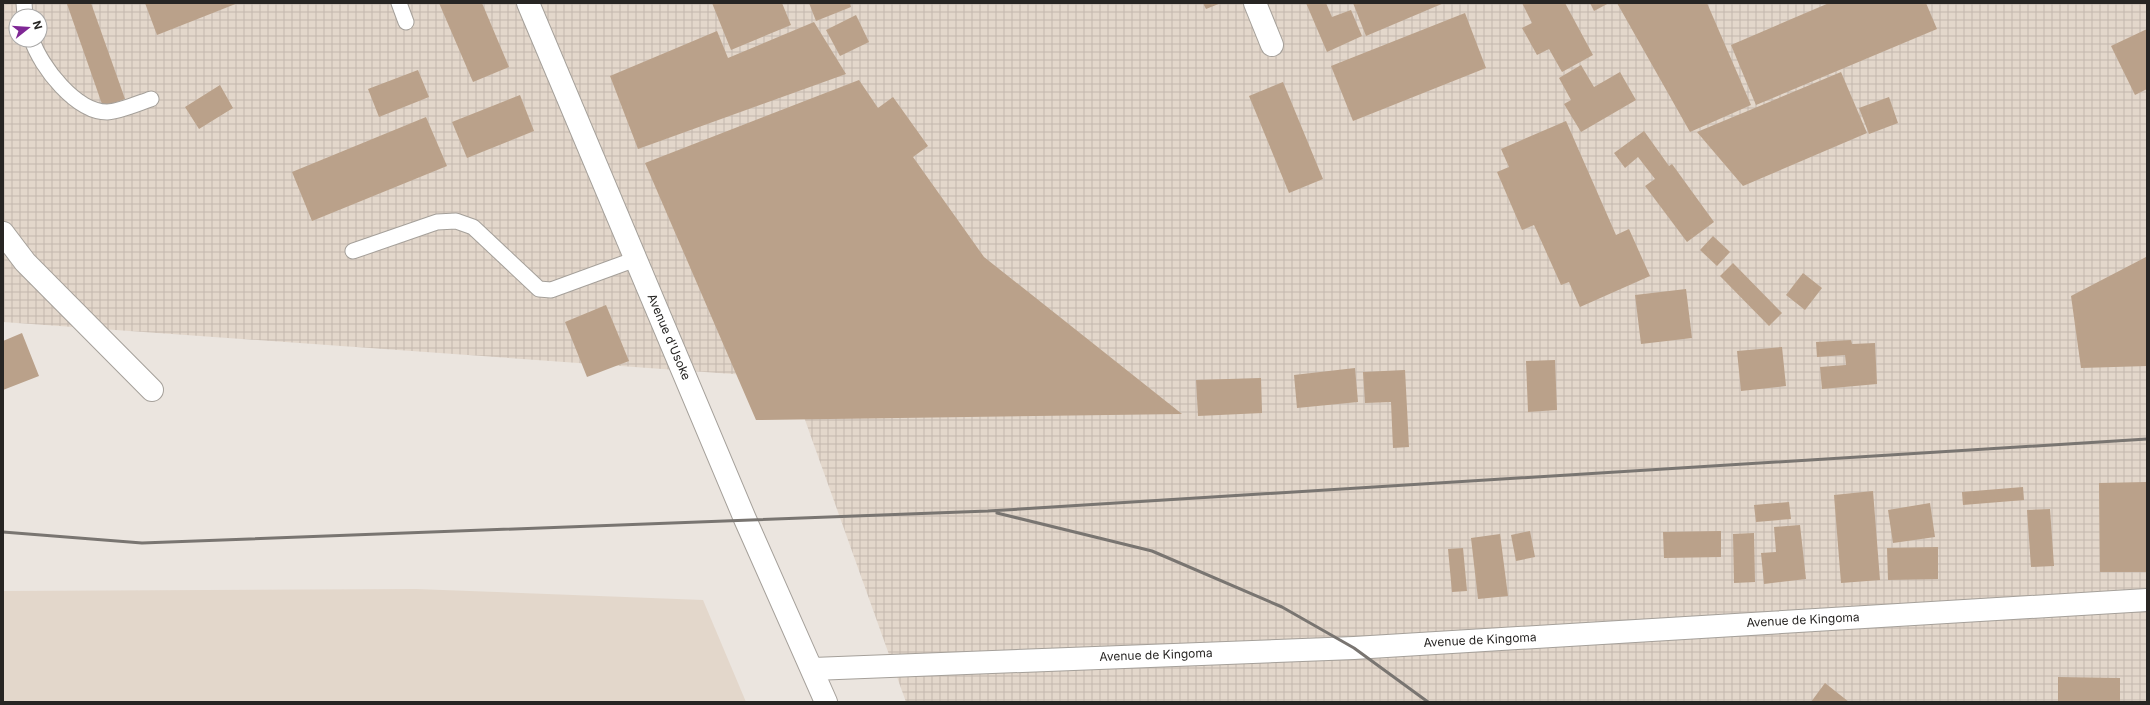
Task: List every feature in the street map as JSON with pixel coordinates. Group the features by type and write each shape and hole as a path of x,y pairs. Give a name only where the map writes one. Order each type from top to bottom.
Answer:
{"street":[{"name":"Avenue d'Usoke","path":"528,3 745,519 826,702"},
{"path":"1255,3 1272,45"},
{"path":"3,233 25,262 152,390"},
{"name":"Avenue de Kingoma","path":"812,669 1362,647 2147,600"}],"lane":[{"path":"399,3 406,22"},
{"path":"36,48 46,66 74,99 91,109 107,112 151,99"},
{"path":"353,252 437,222 456,221 473,226 539,289 551,290 636,259"}],"shaded area":[{"path":"3,3 2147,3 2147,702 906,702 790,378 3,322"},
{"path":"416,589 703,600 746,702 3,702 3,591"}],"building":[{"path":"91,3 125,99 103,107 67,4"},
{"path":"145,3 238,3 157,35"},
{"path":"439,3 482,3 509,67 473,82"},
{"path":"712,3 782,3 791,25 731,50"},
{"path":"809,3 850,3 851,7 816,21"},
{"path":"1203,3 1221,3 1206,9"},
{"path":"1306,3 1326,3 1332,17 1351,10 1362,36 1327,52"},
{"path":"1353,3 1444,3 1366,36"},
{"path":"1522,3 1565,3 1593,55 1562,72 1549,49 1537,55 1522,28 1532,23"},
{"path":"1590,3 1609,3 1594,11"},
{"path":"1617,3 1707,3 1751,105 1690,132"},
{"path":"1829,3 1926,3 1937,29 1756,105 1731,45"},
{"path":"1465,13 1486,68 1353,121 1331,66"},
{"path":"856,15 869,42 840,56 826,30"},
{"path":"814,22 846,74 638,149 610,76 717,31 728,58"},
{"path":"2147,29 2147,89 2135,95 2111,46"},
{"path":"1581,65 1594,87 1620,72 1636,100 1581,132 1564,104 1571,100 1559,78"},
{"path":"418,70 429,97 379,117 368,89"},
{"path":"1841,72 1867,133 1743,186 1697,132"},
{"path":"859,80 878,108 893,97 928,146 913,157 984,257 1182,414 756,420 645,163"},
{"path":"1283,82 1323,179 1289,193 1249,96"},
{"path":"220,85 233,108 199,129 185,107"},
{"path":"520,95 534,131 467,158 452,122"},
{"path":"1889,97 1898,123 1869,134 1859,108"},
{"path":"426,117 447,166 312,221 292,172"},
{"path":"1566,121 1616,235 1629,229 1650,276 1580,307 1569,282 1561,285 1534,225 1522,230 1497,172 1509,167 1501,149"},
{"path":"1644,131 1669,166 1672,164 1714,222 1687,242 1645,186 1655,179 1638,157 1625,168 1614,153"},
{"path":"1713,236 1730,252 1717,266 1700,250"},
{"path":"2146,257 2147,366 2081,368 2071,296"},
{"path":"1733,263 1782,313 1769,326 1720,276"},
{"path":"1803,273 1822,288 1805,310 1786,295"},
{"path":"1686,289 1692,338 1641,344 1635,295"},
{"path":"606,305 629,361 587,377 565,322"},
{"path":"22,333 39,376 3,390 3,341"},
{"path":"1851,340 1852,344 1875,343 1877,384 1822,389 1820,367 1846,365 1845,355 1817,357 1816,342"},
{"path":"1782,347 1786,386 1741,391 1737,351"},
{"path":"1555,360 1557,410 1528,412 1526,361"},
{"path":"1355,368 1358,402 1297,408 1294,375"},
{"path":"1405,370 1409,447 1393,448 1391,402 1365,403 1363,372"},
{"path":"1261,378 1262,413 1198,416 1196,380"},
{"path":"2147,482 2147,572 2100,572 2099,483"},
{"path":"2023,487 2024,500 1963,505 1962,492"},
{"path":"1873,491 1880,580 1841,583 1834,495"},
{"path":"1789,502 1791,519 1756,522 1754,505"},
{"path":"1930,503 1935,537 1893,543 1888,510"},
{"path":"2050,509 2054,566 2031,567 2027,510"},
{"path":"1800,525 1806,579 1764,584 1761,553 1776,552 1774,527"},
{"path":"1530,531 1535,557 1516,561 1511,535"},
{"path":"1721,531 1721,557 1664,558 1663,532"},
{"path":"1754,533 1755,582 1734,583 1733,534"},
{"path":"1500,534 1508,596 1478,599 1471,538"},
{"path":"1938,547 1938,579 1888,580 1887,548"},
{"path":"1463,548 1467,591 1452,592 1448,549"},
{"path":"2058,677 2120,678 2120,702 2058,702"},
{"path":"1825,683 1849,702 1811,702"}],"railway":[{"path":"3,532 142,543 988,511 2147,439"},
{"path":"997,513 1152,551 1282,607 1354,648 1428,702"}]}
